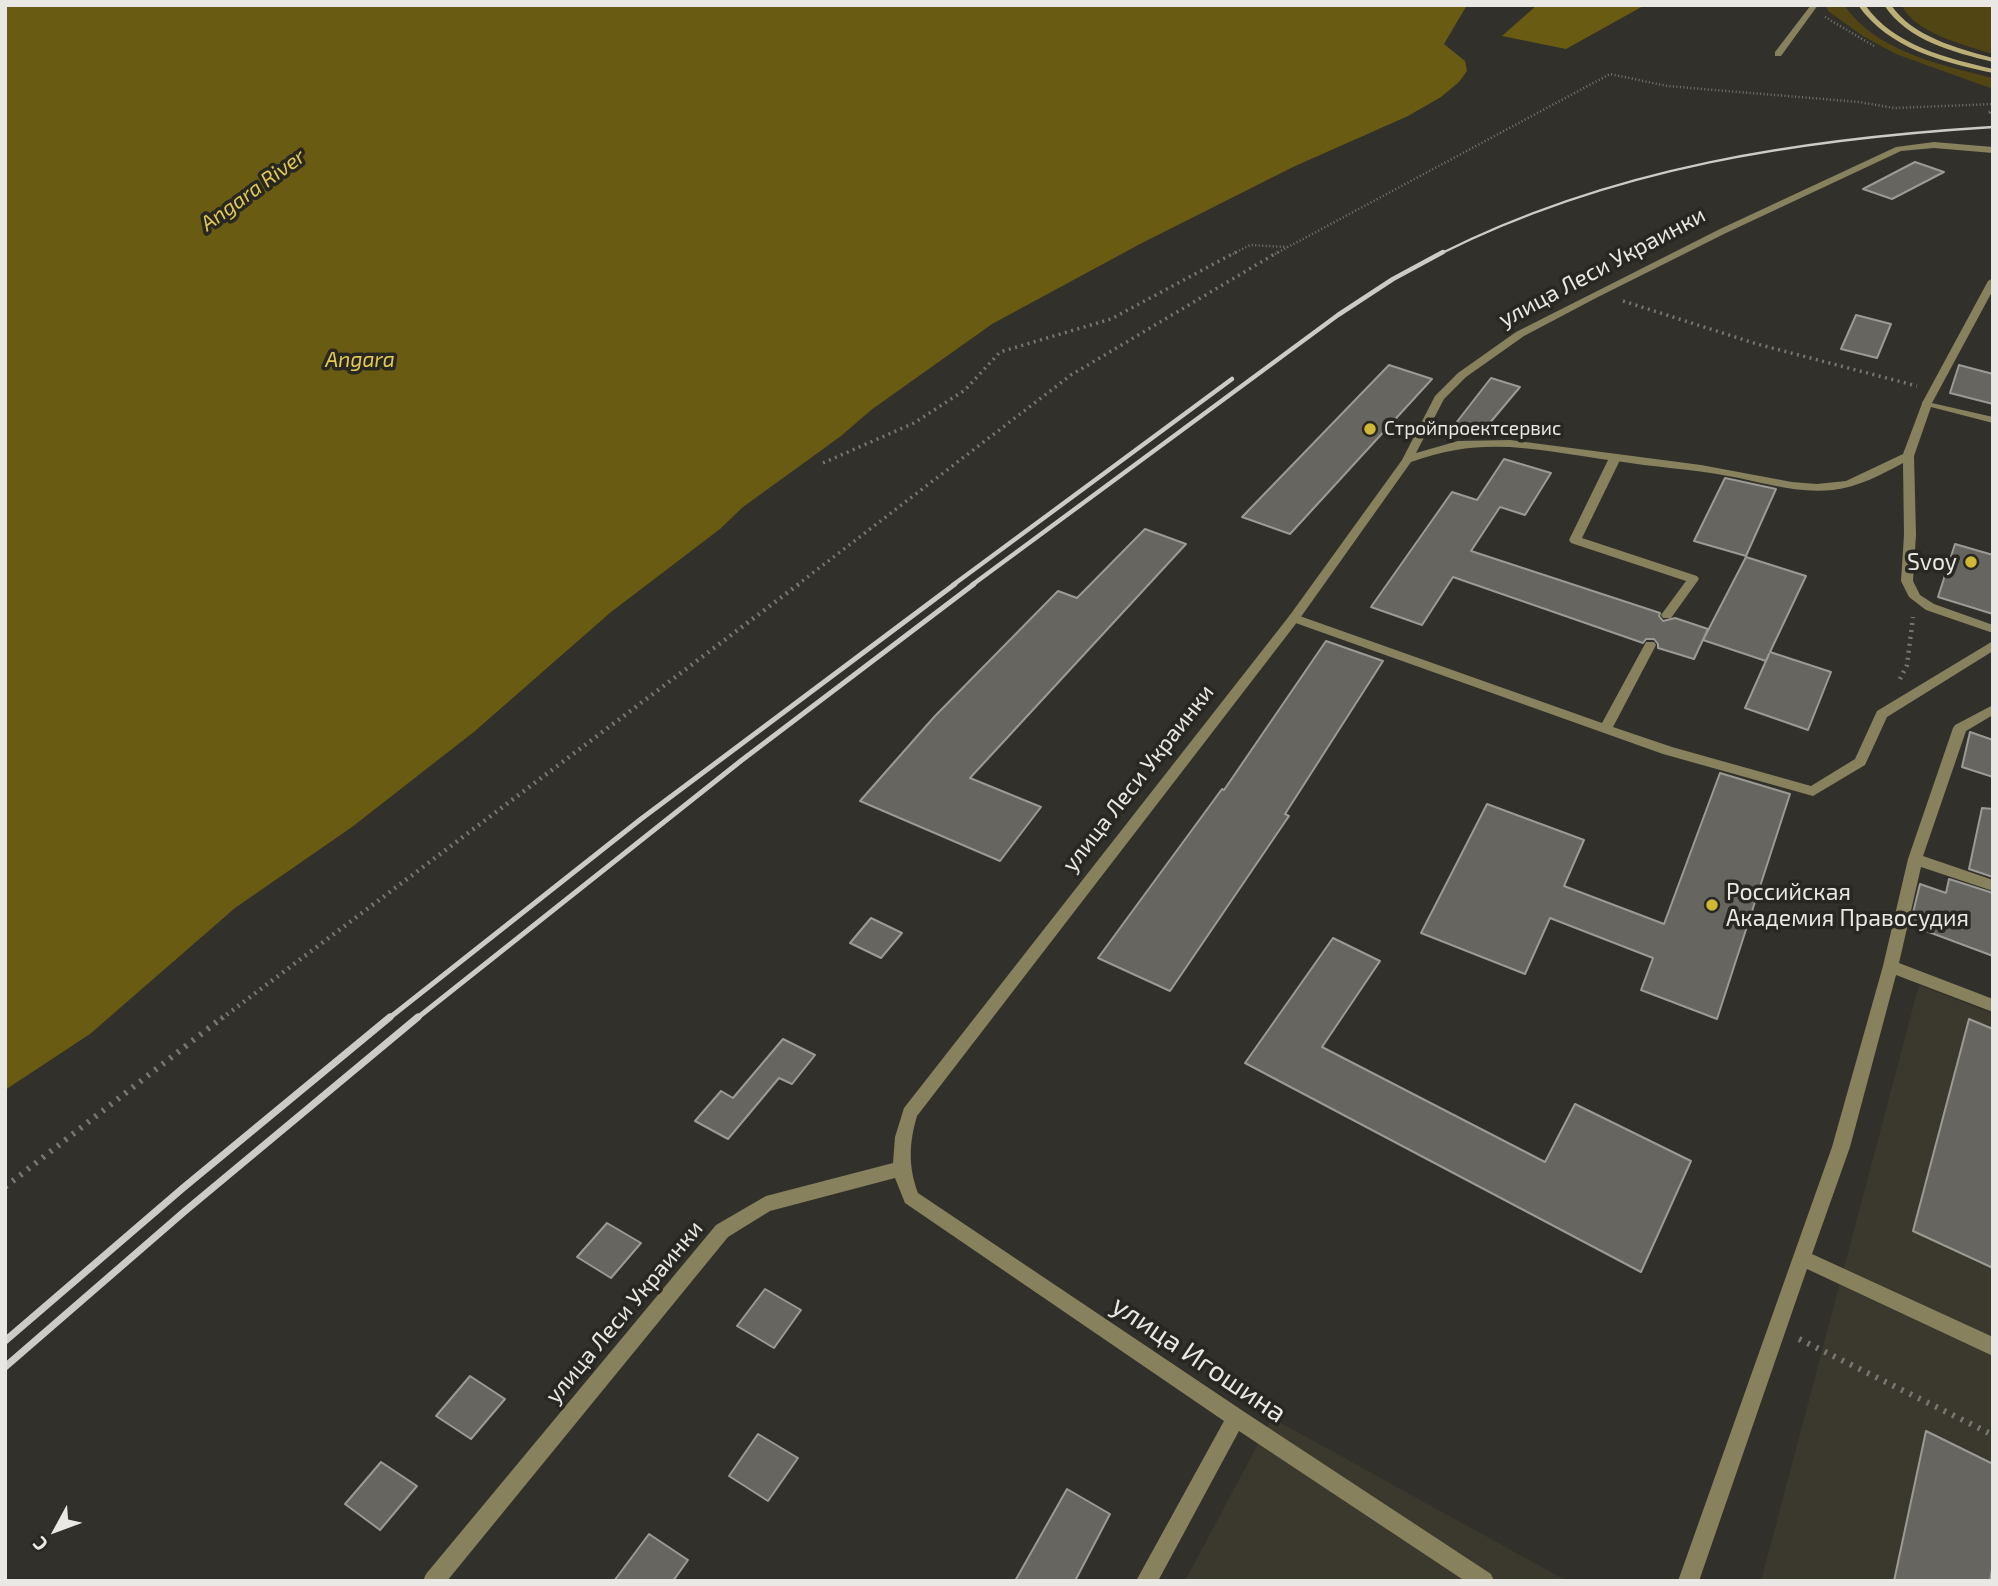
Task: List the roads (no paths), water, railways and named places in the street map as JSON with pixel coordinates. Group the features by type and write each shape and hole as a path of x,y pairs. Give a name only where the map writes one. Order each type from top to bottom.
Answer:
{"main road":[{"path":"1861,5 1876,24 1900,39 1947,58 1993,71"},
{"path":"1887,5 1900,21 1923,35 1993,60"}],"street":[{"path":"1778,54 1815,5"},
{"name":"улица Леси Украинки","path":"433,1581 722,1231 765,1204 900,1169 900,1142 911,1113 1294,618 1406,460 1439,398 1462,375 1520,334 1598,293 1899,149 1934,145 1993,150"},
{"path":"1993,281 1927,403 1908,456 1910,535 1907,581 1915,597 1930,607 1993,629"},
{"path":"1927,403 1993,420"},
{"path":"1406,460 1448,445 1475,441 1545,446 1615,458 1689,466 1809,488 1833,487 1867,476 1908,456"},
{"path":"1615,458 1575,540 1693,579 1667,615"},
{"path":"1294,618 1668,751 1813,791 1860,762 1882,714 1992,648"},
{"path":"1605,729 1650,645"},
{"path":"1688,1581 1841,1147 1891,966 1915,859 1960,728 1993,709"},
{"path":"1915,859 1993,886"},
{"path":"1891,966 1993,1006"},
{"name":"улица Игошина","path":"900,1169 911,1198 1236,1418 1484,1581"},
{"path":"1802,1258 1993,1347"},
{"path":"1146,1581 1236,1418"}],"water":[{"name":"Angara","path":"5,5 1467,5 1444,44 1465,61 1467,71 1459,82 1441,97 1408,116 1293,167 1140,244 992,324 871,410 841,436 743,507 720,529 611,612 475,731 352,827 235,908 90,1034 5,1090"},
{"path":"1537,5 1645,5 1566,49 1502,36"}],"railway":[{"path":"1440,254 1506,224 1572,199 1709,162 1850,140 1993,127"},
{"path":"972,585 1338,315 1393,279 1443,252"},
{"path":"953,585 1232,379"},
{"path":"388,1019 641,819 955,584"},
{"path":"416,1019 742,760 974,584"},
{"path":"5,1341 183,1188 390,1017"},
{"path":"5,1367 185,1211 418,1017"}],"place":[{"name":"Стройпроектсервис","path":"1370,429"},
{"name":"Svoy","path":"1971,562"},
{"name":"Российская Академия Правосудия","path":"1712,905"}],"water label":[{"name":"Angara River","path":"253,190"}]}
